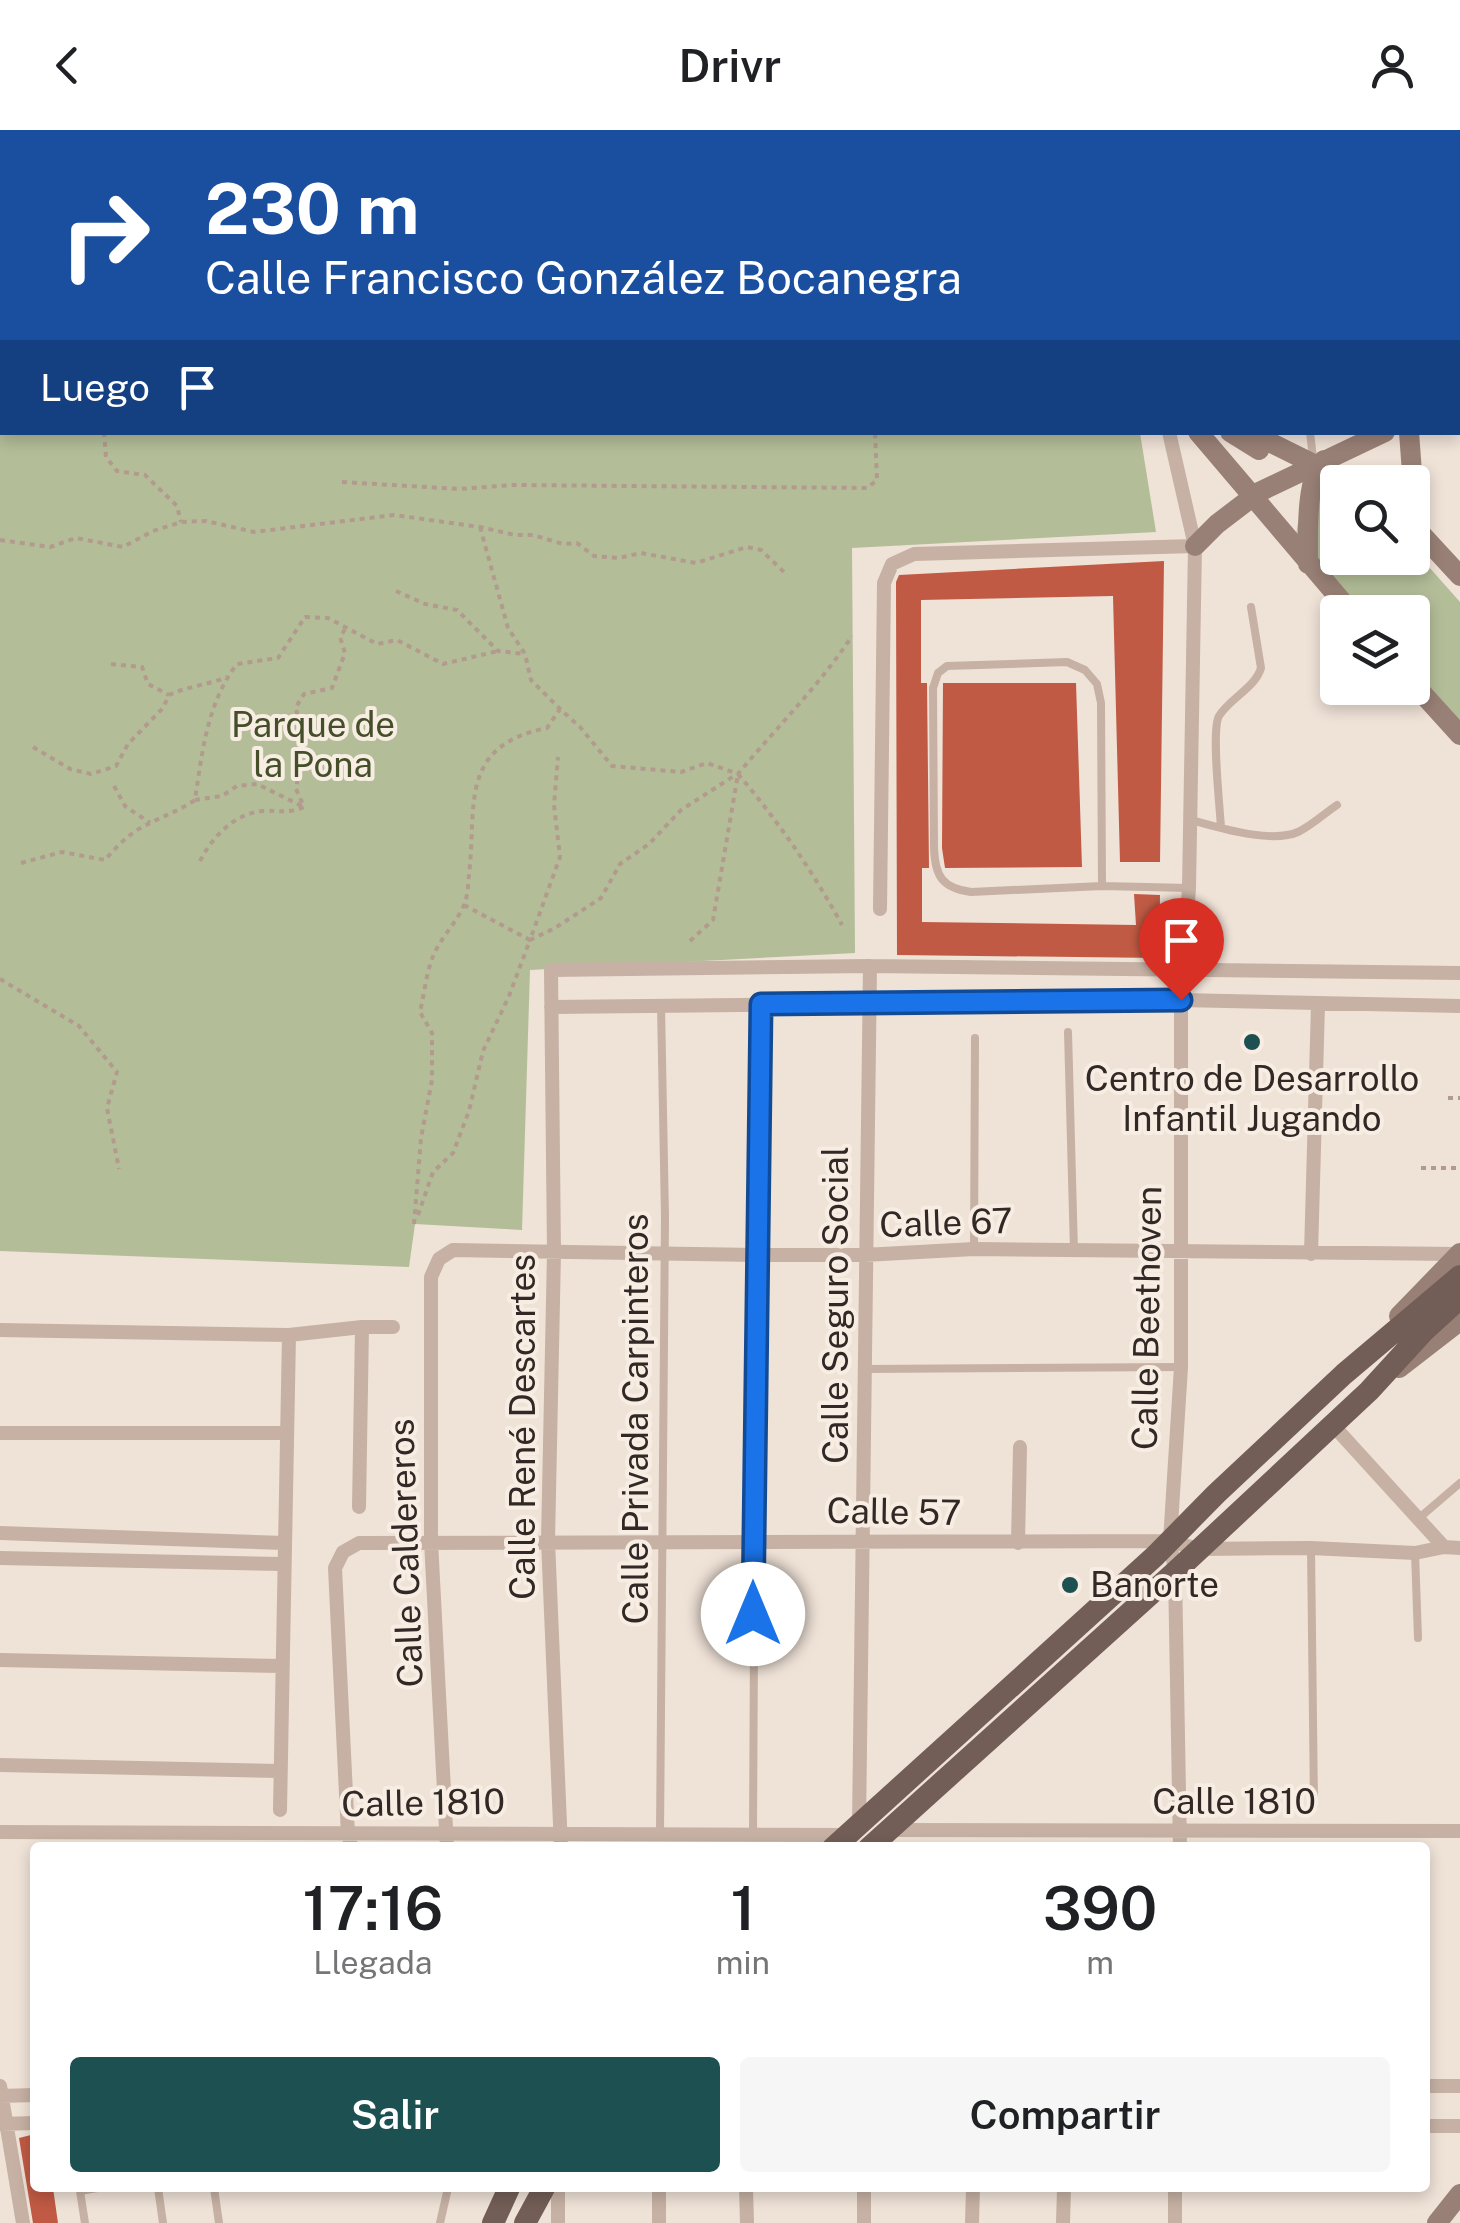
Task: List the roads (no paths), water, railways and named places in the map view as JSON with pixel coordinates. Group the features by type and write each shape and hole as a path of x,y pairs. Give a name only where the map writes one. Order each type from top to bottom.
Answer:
{"main road":[{"path":"1201,435 1336,595"},
{"path":"1235,435 1286,464 1317,466"},
{"path":"1255,435 1320,467"},
{"path":"1308,564 1312,481 1317,466 1348,435"},
{"path":"1194,546 1251,497 1378,435"},
{"path":"1409,435 1411,465"},
{"path":"1430,543 1460,576"},
{"path":"1430,702 1460,735"},
{"path":"1369,1390 1459,1261"},
{"path":"846,1836 1170,1541 1459,1261"},
{"path":"1344,1374 1460,1298"},
{"path":"875,1842 1175,1572 1331,1423 1460,1321"},
{"path":"493,2223 507,2192"},
{"path":"525,2223 542,2192"},
{"path":"1437,2223 1460,2194"}],"street":[{"name":"Calle Beethoven","path":"1171,435 1194,546 1189,888 1181,1000 1181,1367 1170,1541 1175,1572 1180,1840"},
{"path":"880,910 884,583 892,564 914,554 1194,546"},
{"path":"870,966 1460,972"},
{"name":"Calle René Descartes","path":"561,1840 548,1542 554,1252 552,970 870,966"},
{"name":"Calle Seguro Social","path":"846,1836 864,1542 870,966"},
{"path":"551,1007 1181,1000 1460,1006"},
{"path":"1311,1254 1318,1004"},
{"name":"Calle 67","path":"439,1259 453,1250 864,1255 974,1249 1311,1254 1459,1261"},
{"name":"Calle Caldereros","path":"439,1259 432,1277 431,1541 447,1840"},
{"path":"358,1507 362,1327"},
{"path":"0,1330 288,1335 392,1327"},
{"path":"280,1810 288,1335"},
{"name":"Calle 57","path":"1331,1423 1418,1519 1452,1548"},
{"path":"0,1433 286,1433"},
{"path":"1018,1544 1020,1448"},
{"path":"0,1533 284,1543"},
{"name":"Calle 57","path":"350,1841 335,1568 344,1552 359,1542 1170,1541 1198,1549 1311,1548 1415,1553 1452,1548"},
{"path":"0,1558 284,1564"},
{"path":"0,1660 282,1666"},
{"path":"0,1766 280,1770"},
{"name":"Calle 1810","path":"888,1830 1180,1840 1460,1831"},
{"name":"Calle 1810","path":"0,1832 81,1841 561,1840 753,1832 846,1836"},
{"path":"1430,2086 1460,2086"},
{"path":"22,2223 1,2093 30,2095"},
{"path":"4,2124 30,2124"},
{"path":"1430,2126 1460,2126"},
{"path":"558,2192 558,2223"},
{"path":"659,2192 659,2223"},
{"path":"746,2192 747,2223"},
{"path":"864,2192 864,2223"},
{"path":"972,2223 973,2192"},
{"path":"1064,2192 1064,2223"},
{"path":"1174,2223 1175,2192"}],"lane":[{"path":"1310,435 1317,466"},
{"path":"1221,828 1216,723 1226,706 1259,676 1252,608"},
{"path":"1102,886 1101,702 1097,684 1085,670 1067,662 947,666 938,673 933,688 934,870 941,881 954,890 970,892 1102,886 1189,888"},
{"path":"1188,819 1221,828 1286,835 1299,832 1337,805"},
{"path":"753,1832 761,1004"},
{"name":"Calle Privada Carpinteros","path":"660,1834 665,1254 661,1005"},
{"path":"1068,1032 1074,1251"},
{"path":"974,1249 975,1038"},
{"path":"864,1369 1181,1367"},
{"path":"1418,1519 1460,1483"},
{"path":"1311,1548 1314,1805"},
{"path":"1415,1553 1418,1638"},
{"path":"80,2192 85,2223"},
{"path":"159,2192 163,2223"},
{"path":"215,2192 219,2223"},
{"path":"440,2223 447,2192"}],"place":[{"name":"Centro de Desarrollo Infantil Jugando","path":"1252,1042"},
{"name":"Banorte","path":"1070,1585"}],"park label":[{"name":"Parque de la Pona","path":"313,745"}]}
